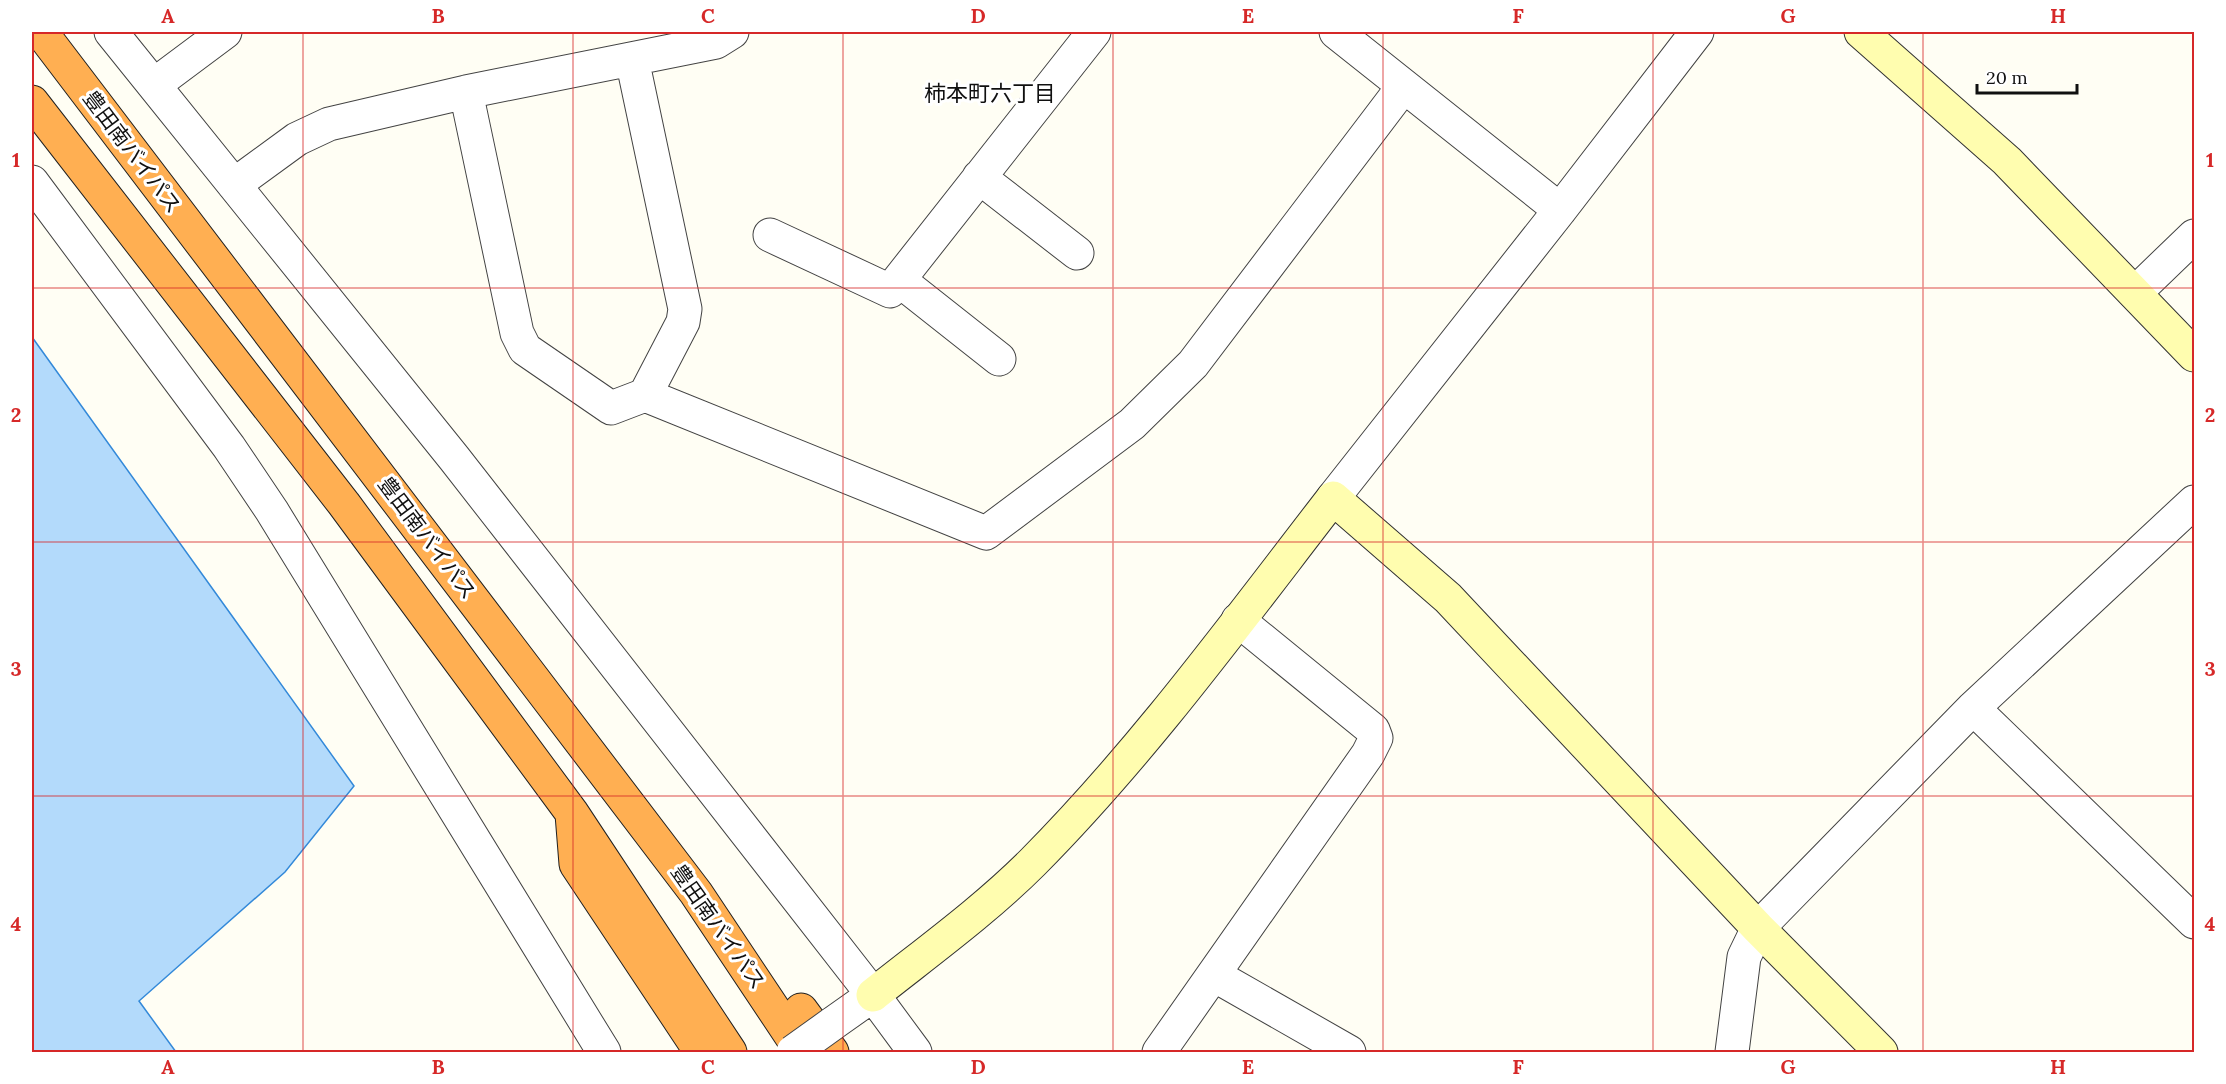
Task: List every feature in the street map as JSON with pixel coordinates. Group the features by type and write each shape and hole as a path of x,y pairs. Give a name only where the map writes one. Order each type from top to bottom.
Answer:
{"highway":[{"name":"豊田南バイパス","path":"41,32 696,892 802,1053"},
{"path":"32,102 344,504 572,813 730,1053"},
{"path":"572,813 576,864 701,1053"},
{"path":"696,892 832,1038"}],"street":[{"path":"111,32 461,467 873,995 915,1053"},
{"path":"154,85 225,32"},
{"path":"234,185 297,139 329,124 466,92 716,42 732,32"},
{"path":"770,235 890,291 1094,32"},
{"path":"1336,32 1560,210"},
{"path":"794,1053 832,1038 873,995 983,907 1032,863 1110,780 1560,210 1697,32"},
{"path":"1861,32 2007,161 2194,355"},
{"path":"466,92 517,333 525,349 611,408 645,395 683,322 685,309 632,60"},
{"path":"645,395 986,533 1132,424 1193,364 1403,87"},
{"path":"979,177 1077,253"},
{"path":"32,182 229,447 272,511 604,1053"},
{"path":"2134,293 2194,236"},
{"path":"899,280 999,359"},
{"path":"1333,498 1448,598 1758,928 1881,1053"},
{"path":"1732,1053 1744,957 1758,928 1973,708 2194,502"},
{"path":"1159,1053 1368,754 1376,738 1373,730 1238,620"},
{"path":"1973,708 2194,922"},
{"path":"1214,975 1349,1053"}],"water":[{"path":"32,337 354,786 285,872 139,1001 176,1052 32,1052"}],"district":[{"name":"柿本町六丁目","path":"990,93"}]}
